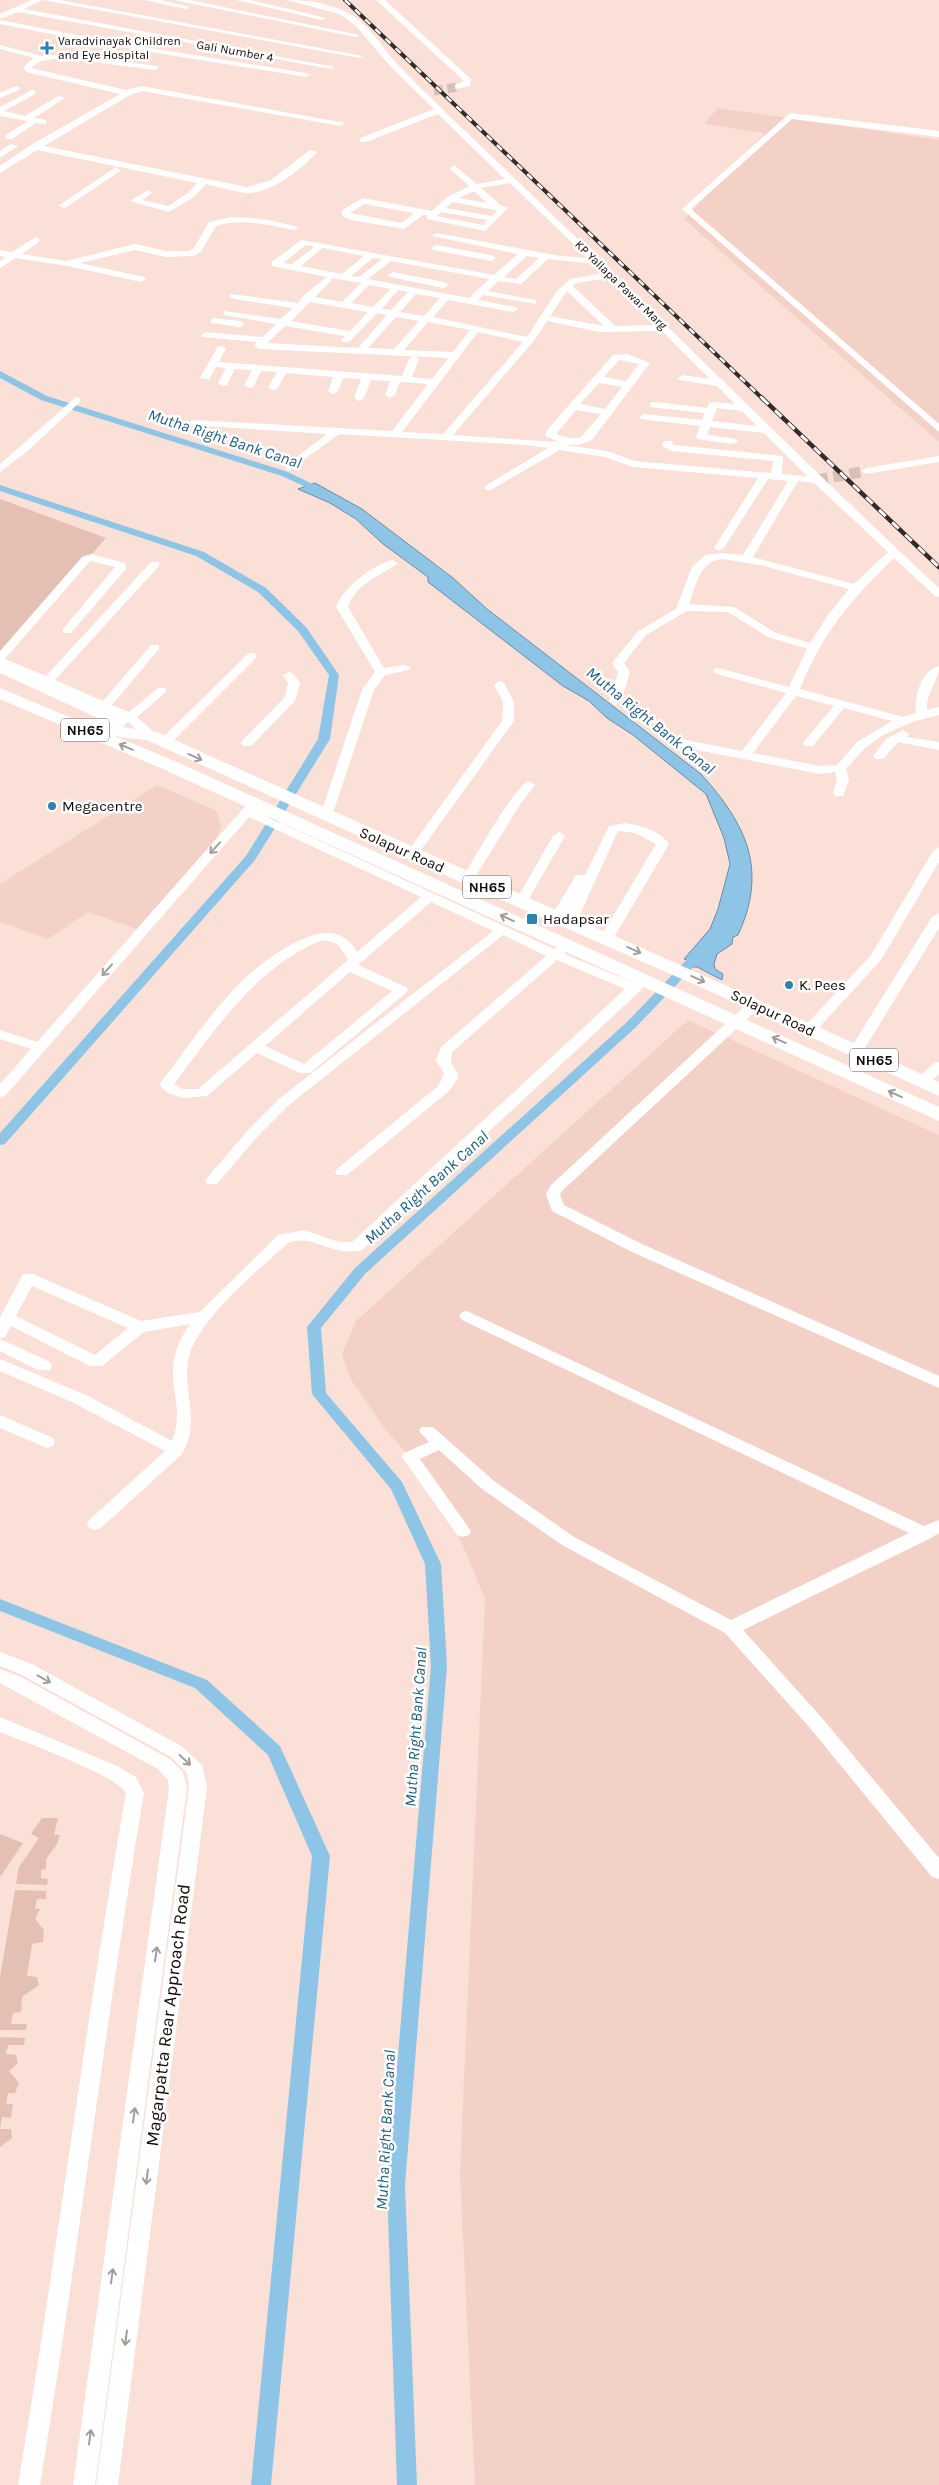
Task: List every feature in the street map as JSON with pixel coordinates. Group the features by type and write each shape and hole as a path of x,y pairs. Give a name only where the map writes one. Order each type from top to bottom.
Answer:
{"highway":[{"path":"0,668 46,685 157,740"},
{"name":"Solapur Road","path":"0,678 118,730 157,740 468,879 755,1004 931,1086"},
{"name":"Solapur Road","path":"0,694 562,950 704,1006 939,1115"}],"street":[{"path":"97,0 243,29 345,45"},
{"path":"148,0 249,20"},
{"path":"178,0 355,35"},
{"path":"208,0 343,27"},
{"path":"240,0 322,18"},
{"name":"KP Yallapa Pawar Marg","path":"291,0 330,8 349,16 427,90 440,110 596,261 817,480 939,594"},
{"path":"380,0 463,79 468,81 467,84 456,85"},
{"path":"0,20 10,13 42,1 359,56"},
{"path":"0,20 42,1 150,24 215,33 233,44 342,63"},
{"name":"Gali Number 4","path":"21,11 331,68"},
{"path":"0,12 10,13"},
{"path":"0,20 108,43 306,75"},
{"path":"0,30 15,33"},
{"path":"0,47 40,58 62,56 154,68"},
{"path":"8,56 16,52"},
{"path":"40,58 27,69 127,93"},
{"path":"25,119 82,83"},
{"path":"0,96 16,88"},
{"path":"0,170 127,93 140,88 162,90 341,123"},
{"path":"0,120 3,113 32,92"},
{"path":"363,140 440,110"},
{"path":"3,113 38,121 9,137"},
{"path":"939,134 790,116 686,209 939,429"},
{"path":"0,155 14,146"},
{"path":"34,148 120,168 162,172 247,190 259,188 270,183 313,152"},
{"path":"62,206 120,168"},
{"path":"454,168 497,207"},
{"path":"125,196 162,172"},
{"path":"161,184 175,175"},
{"path":"485,228 430,217 450,199 473,186 512,180"},
{"path":"148,193 134,202 168,209 191,195 204,181"},
{"path":"450,199 504,208 471,242"},
{"path":"421,212 404,226 351,217 345,214 345,212 363,201 421,212 437,211 494,219"},
{"path":"66,264 135,247 166,254 191,254 198,250 212,224 230,219 294,227"},
{"path":"437,236 544,257 572,261 596,261"},
{"path":"418,263 449,238"},
{"path":"0,265 36,240"},
{"path":"513,309 275,264 304,242 518,282 544,257"},
{"path":"294,267 322,245"},
{"path":"473,273 503,248"},
{"path":"432,252 487,262"},
{"path":"470,302 524,252"},
{"path":"0,253 141,279"},
{"path":"345,276 372,254"},
{"path":"309,255 359,265"},
{"path":"309,255 322,262"},
{"path":"344,305 363,282 389,258"},
{"path":"380,283 407,261"},
{"path":"338,265 359,265"},
{"path":"434,294 459,271"},
{"path":"394,272 447,282"},
{"path":"446,437 530,340 558,294 574,281 610,275"},
{"path":"328,279 306,298 259,346 455,355"},
{"path":"567,286 613,329"},
{"path":"484,288 536,298"},
{"path":"336,349 353,334 394,290"},
{"path":"361,350 412,293"},
{"path":"234,296 298,306"},
{"path":"306,298 476,328 530,340"},
{"path":"397,352 444,299"},
{"path":"227,309 287,318 353,334"},
{"path":"545,318 582,327 613,329 664,328"},
{"path":"214,321 276,329"},
{"path":"395,434 476,328"},
{"path":"206,335 265,340"},
{"path":"206,378 221,348"},
{"path":"244,367 253,349"},
{"path":"270,369 279,351"},
{"path":"193,423 562,444 583,442 645,362 628,357 616,357 550,432 550,436 562,444 607,454 633,464 817,480"},
{"path":"390,394 414,359"},
{"path":"212,364 283,370 298,367 325,369 340,374 353,372 367,377 380,374 401,380 434,382"},
{"path":"222,383 232,366"},
{"path":"249,385 258,368"},
{"path":"273,387 283,370"},
{"path":"333,391 340,374"},
{"path":"359,398 367,377"},
{"path":"683,378 721,384"},
{"path":"596,380 629,385"},
{"path":"0,468 76,400"},
{"path":"654,405 710,411"},
{"path":"572,406 607,412"},
{"path":"745,408 713,406 701,437 734,437 770,433"},
{"path":"644,417 770,433"},
{"path":"290,467 337,431"},
{"path":"668,443 668,447 779,458 770,475 719,548"},
{"path":"489,488 562,444"},
{"path":"687,469 692,450"},
{"path":"866,471 939,459"},
{"path":"746,560 794,478"},
{"path":"745,755 794,690 814,648 832,617 856,588 894,552"},
{"path":"615,701 624,672 618,663 621,656 642,633 681,611 698,567 706,558 718,555 746,560 856,588"},
{"path":"66,631 120,569 121,565 97,558 86,559 0,659 46,685 130,717 157,740 252,656"},
{"path":"381,672 342,607 343,600 349,592 392,563"},
{"path":"46,685 155,564"},
{"path":"683,607 730,609 772,636 814,648"},
{"path":"105,706 155,647"},
{"path":"326,816 368,690 381,672 405,668"},
{"path":"922,715 919,699 930,677 939,669"},
{"path":"718,671 842,703 901,731 939,746"},
{"path":"246,743 291,698 294,683 288,675"},
{"path":"412,854 508,721 511,710 506,691 500,685"},
{"path":"130,717 162,690"},
{"path":"809,743 842,703"},
{"path":"879,756 884,748 901,731 922,715 939,711"},
{"path":"671,741 820,770 840,768 861,746 888,727 901,731"},
{"path":"839,793 842,780 840,768"},
{"path":"468,879 516,801 529,785"},
{"path":"0,1093 39,1047 256,810"},
{"path":"290,825 429,897 502,930 562,950"},
{"path":"564,920 614,830 620,827 649,833 663,844 607,938"},
{"path":"521,902 559,836"},
{"path":"564,920 599,847"},
{"path":"810,1029 876,957 934,872 939,851"},
{"path":"256,1047 305,1070 400,990 351,963 345,943 328,936 301,942 285,951 238,993 166,1085 173,1090 192,1094 202,1093 351,963 429,897"},
{"path":"856,1052 939,917"},
{"path":"212,1181 253,1133 284,1102 502,930"},
{"path":"342,1172 443,1089 450,1080 451,1074 443,1062 442,1056 446,1050 562,950"},
{"path":"95,1524 176,1450 183,1439 185,1427 180,1366 183,1350 193,1332 230,1290 283,1239 293,1234 302,1233 341,1248 357,1246 645,984"},
{"path":"755,1004 556,1188 553,1194 557,1208 637,1248 939,1382"},
{"path":"0,1034 39,1047"},
{"path":"931,1086 939,1066"},
{"path":"0,1333 28,1278 140,1326"},
{"path":"7,1318 96,1362 140,1326 206,1316"},
{"path":"467,1316 932,1530"},
{"path":"0,1344 44,1366"},
{"path":"2,1369 80,1399 176,1450"},
{"path":"0,1421 47,1442"},
{"path":"463,1531 410,1457 434,1437 488,1485 568,1540 731,1628 816,1724 939,1871"},
{"path":"731,1628 932,1530"},
{"name":"Magarpatta Rear Approach Road","path":"0,1659 26,1669 177,1752 196,1770 198,1787 107,2485"},
{"name":"Magarpatta Rear Approach Road","path":"0,1676 15,1682 164,1764 177,1777 177,1798 84,2485"},
{"path":"0,1724 110,1771 130,1782 135,1793 119,1880 48,2375 29,2485"}],"shaded area":[{"path":"718,108 939,140 939,442 684,219 765,133 704,124"},
{"path":"0,499 106,538 0,656"},
{"path":"157,785 217,811 221,827 217,837 137,929 88,912 48,939 0,922 0,884"},
{"path":"688,1020 939,1135 939,2485 475,2485 460,2174 485,1599 440,1490 385,1429 350,1378 342,1354 356,1321"},
{"path":"42,1818 58,1818 54,1835 60,1835 57,1844 46,1859 46,1869 41,1870 41,1878 48,1879 47,1885 16,1884 19,1867 39,1838 31,1834"},
{"path":"0,1834 23,1843 0,1877"},
{"path":"15,1890 46,1891 46,1899 37,1899 35,1909 40,1909 35,1919 44,1930 43,1942 32,1944 27,1976 37,1977 39,1985 22,1997 21,2012 13,2013 11,2024 27,2024 26,2030 0,2030 0,1977"},
{"path":"0,2037 25,2038 24,2045 8,2045 6,2054 16,2055 18,2063 9,2071 19,2083 15,2093 8,2093 6,2104 13,2104 11,2118 2,2117 0,2129"},
{"path":"0,2129 11,2129 12,2138 0,2147"}],"water":[{"path":"315,483 362,509 453,578 487,609 701,774 717,793 741,830 748,849 752,869 747,912 738,935 733,937 732,944 717,954 714,964 715,969 723,974 722,980 697,967 687,967 687,960 684,959 710,929 718,909 730,864 724,838 706,794 633,735 607,718 589,701 563,686 428,582 428,577 383,544 356,519 330,503 298,489"}],"waterway":[{"name":"Mutha Right Bank Canal","path":"0,374 44,398 285,474 326,493"},
{"path":"0,488 200,554 262,590 302,629 334,675 324,739 251,858 0,1141"},
{"name":"Mutha Right Bank Canal","path":"407,2485 396,2185 439,1666 433,1564 397,1486 319,1394 314,1327 360,1271 631,1025 700,953"},
{"path":"0,1605 201,1684 274,1751 321,1856 261,2485"}],"tunnel":[{"path":"434,91 458,87"},
{"path":"817,480 866,471"}],"railway":[{"path":"345,0 764,400"},
{"path":"762,398 939,567"}],"place":[{"name":"Varadvinayak Children and Eye Hospital","path":"47,48"},
{"name":"Megacentre","path":"52,806"},
{"name":"Hadapsar","path":"532,919"},
{"name":"K. Pees","path":"789,985"}]}
